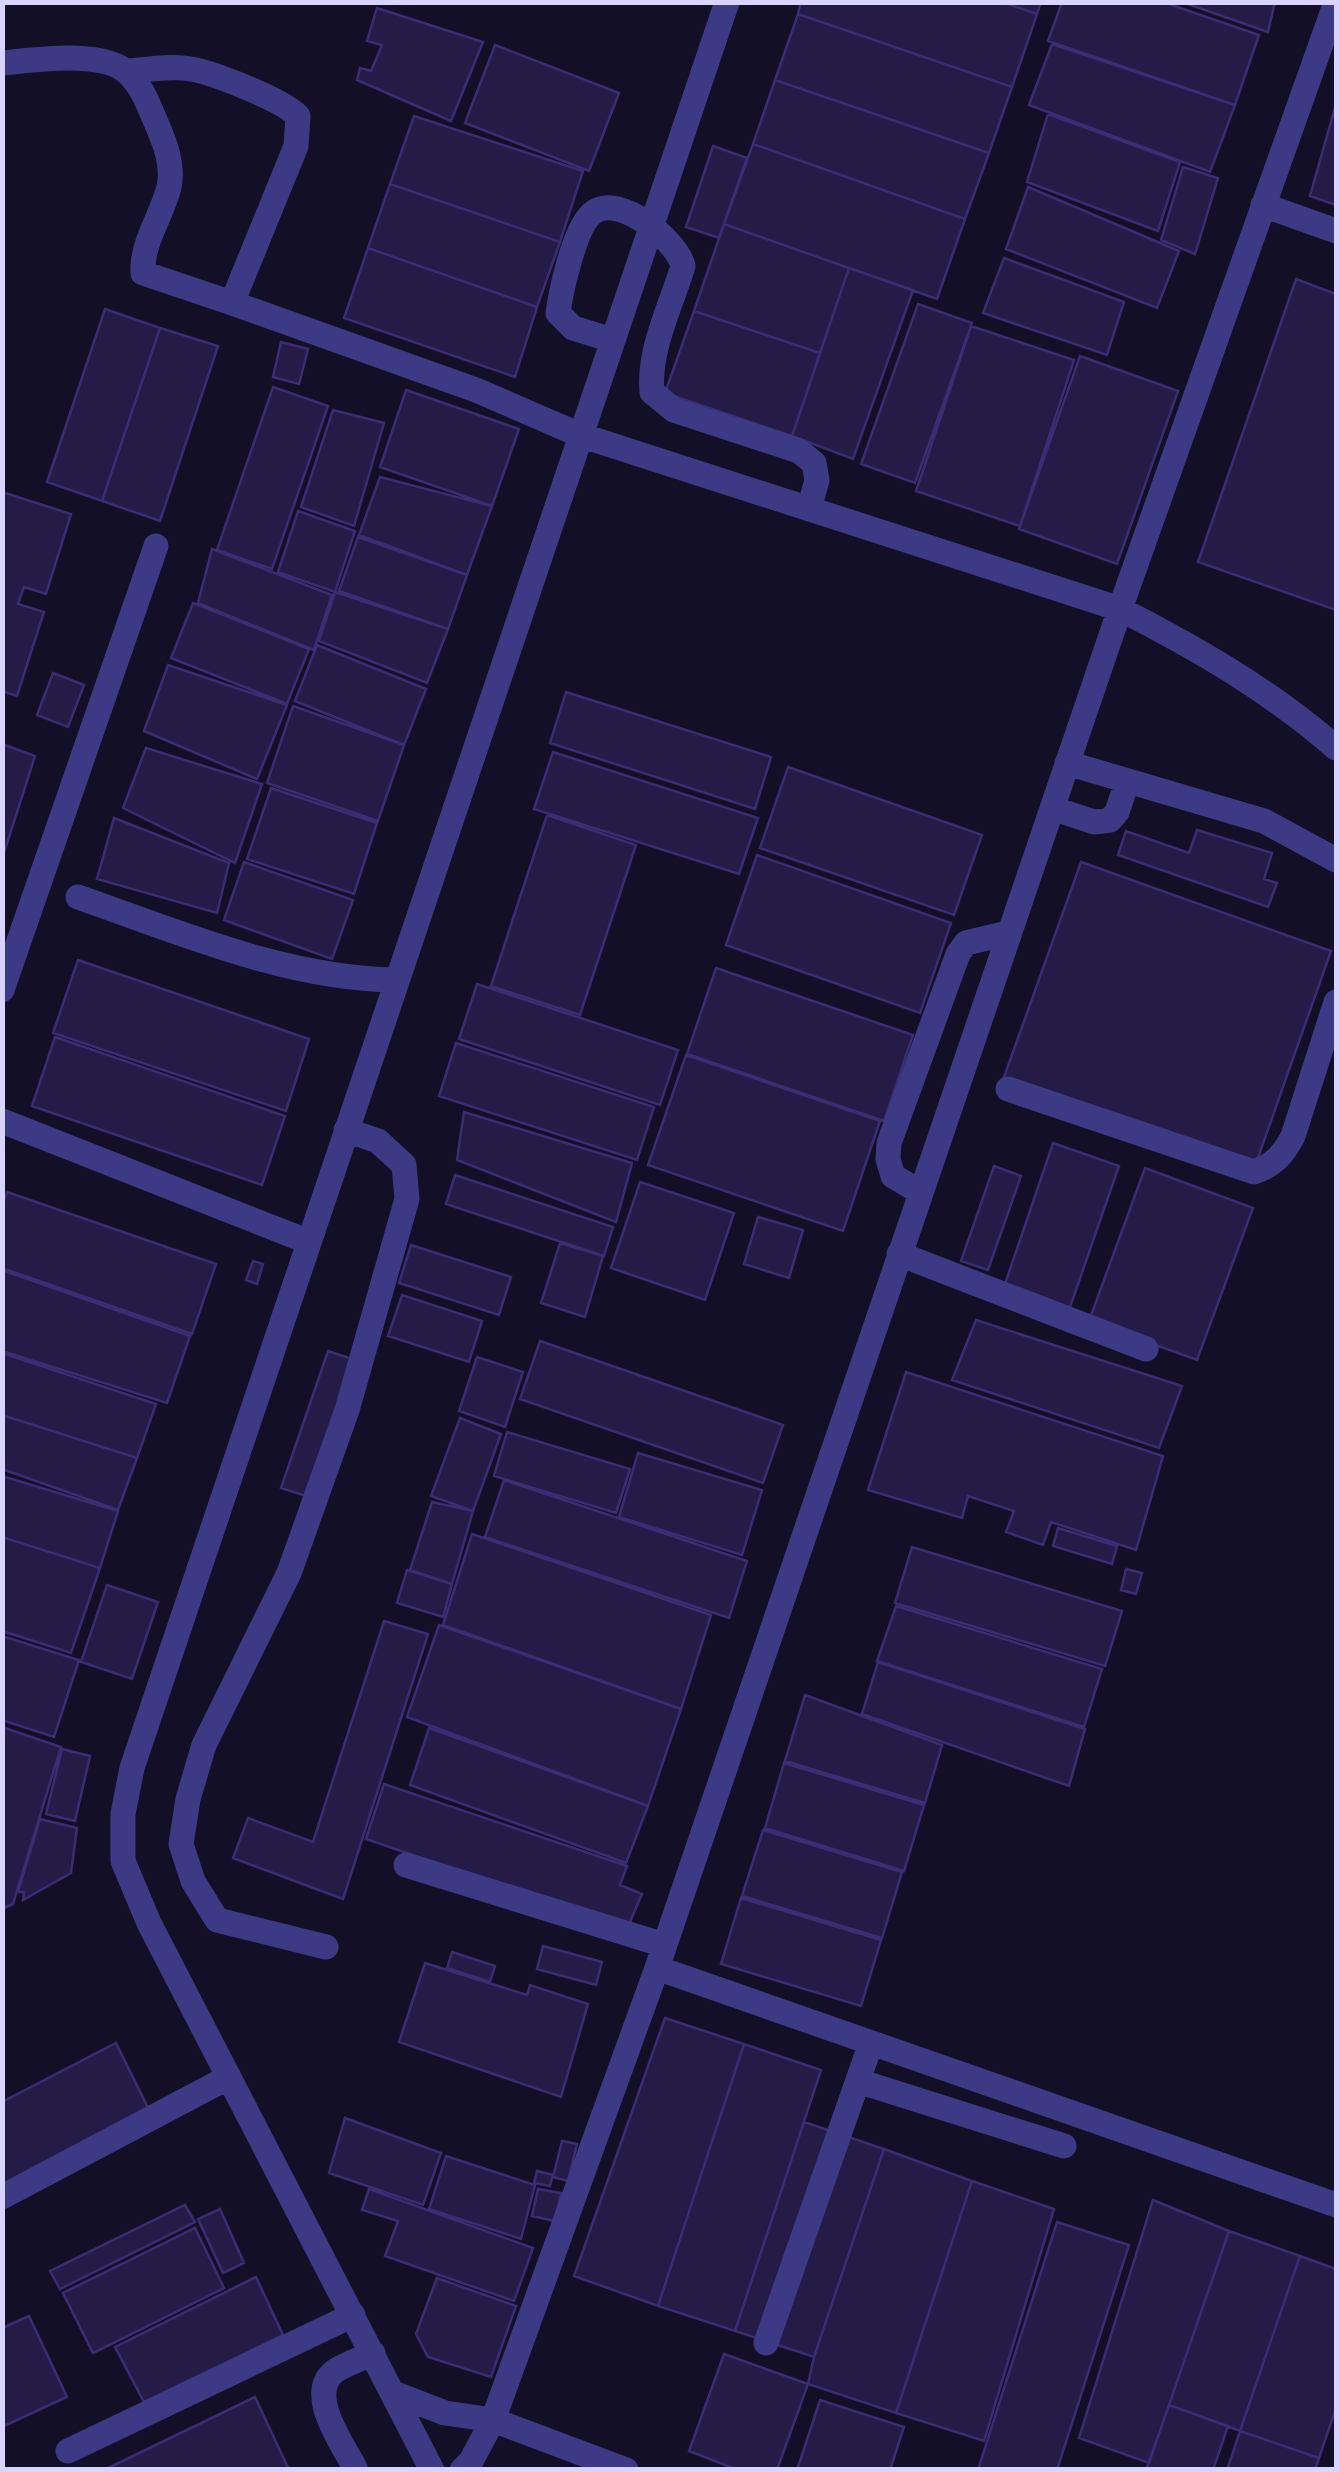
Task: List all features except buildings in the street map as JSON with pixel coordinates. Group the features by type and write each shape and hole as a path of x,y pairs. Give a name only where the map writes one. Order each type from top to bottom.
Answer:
{"lane":[{"path":"432,2470 149,1923 123,1861 124,1814 132,1768 727,2"},
{"path":"462,2470 472,2462 493,2420 661,1957 1008,933 1336,2"},
{"path":"2,63 104,60 127,71 190,68 291,108 298,116 296,146 232,303"},
{"path":"127,71 144,95 168,151 170,182 158,224 144,248 143,274 476,390 580,435 1120,609 1254,685 1336,748"},
{"path":"1263,204 1336,231"},
{"path":"612,340 573,328 558,313 561,290 584,223 594,211 609,206 652,226 681,254 684,266 650,376 652,392 674,410 798,451 814,463 816,480 809,509"},
{"path":"2,990 156,546"},
{"path":"1067,763 1264,821 1336,860"},
{"path":"1052,808 1094,822 1110,820 1118,812 1127,782"},
{"path":"78,897 258,959 353,979 395,980"},
{"path":"920,1192 893,1176 889,1143 958,954 966,943 1008,933"},
{"path":"1008,1090 1254,1172 1270,1166 1285,1152 1293,1136 1336,1002"},
{"path":"2,1120 309,1242"},
{"path":"326,1947 217,1920 193,1881 181,1844 188,1798 204,1745 289,1574 347,1410 407,1199 404,1165 378,1141 346,1130"},
{"path":"899,1254 1146,1349"},
{"path":"406,1865 661,1957 871,2043 1336,2205"},
{"path":"766,2342 871,2043"},
{"path":"2,2198 229,2077"},
{"path":"858,2081 1064,2146"},
{"path":"68,2451 352,2315"},
{"path":"355,2468 324,2405 325,2385 333,2373 373,2353"},
{"path":"393,2392 446,2413 493,2420 626,2470"}]}
